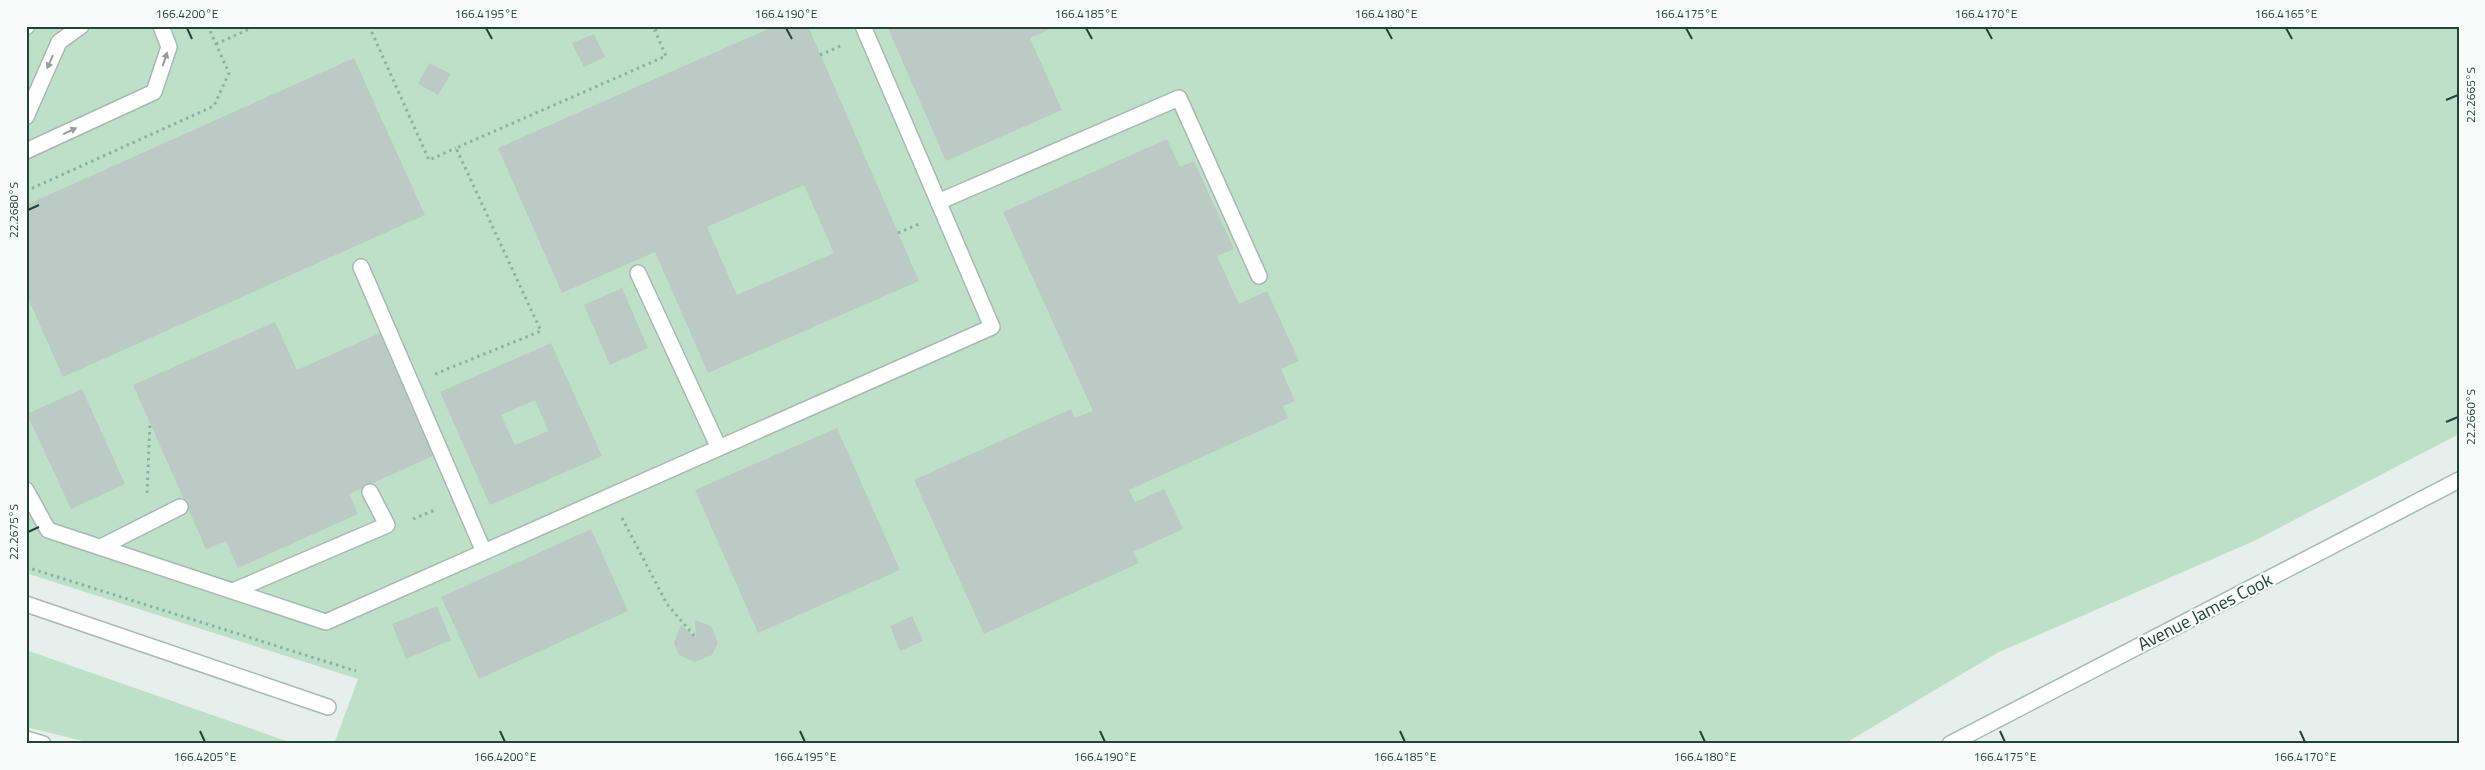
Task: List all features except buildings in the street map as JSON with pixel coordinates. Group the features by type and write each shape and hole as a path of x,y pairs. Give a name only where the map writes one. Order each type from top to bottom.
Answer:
{"main road":[{"path":"26,117 59,42 81,26"},
{"path":"26,151 154,92 169,47 161,26"},
{"path":"26,490 48,530 326,622 992,327 863,26"},
{"path":"938,202 1179,98 1259,276"},
{"path":"361,266 484,552"},
{"path":"638,272 718,448"},
{"name":"Avenue James Cook","path":"1950,744 2459,480"},
{"path":"233,591 387,525 370,492"},
{"path":"101,547 180,507"},
{"path":"26,604 328,706"},
{"path":"26,739 42,744"}],"path":[{"path":"26,191 214,106 229,73 208,26"},
{"path":"216,44 256,26"},
{"path":"369,26 429,160 666,56 654,28 664,26"},
{"path":"411,384 540,331 456,148"},
{"path":"146,524 150,423"},
{"path":"610,496 667,604 696,638"},
{"path":"387,525 392,529 460,498"},
{"path":"26,566 356,671"}],"green space":[{"path":"26,26 2459,26 2459,434 2254,541 1999,652 1844,744 334,744 358,679 26,573"},
{"path":"26,650 295,744 95,744 26,727"}]}
